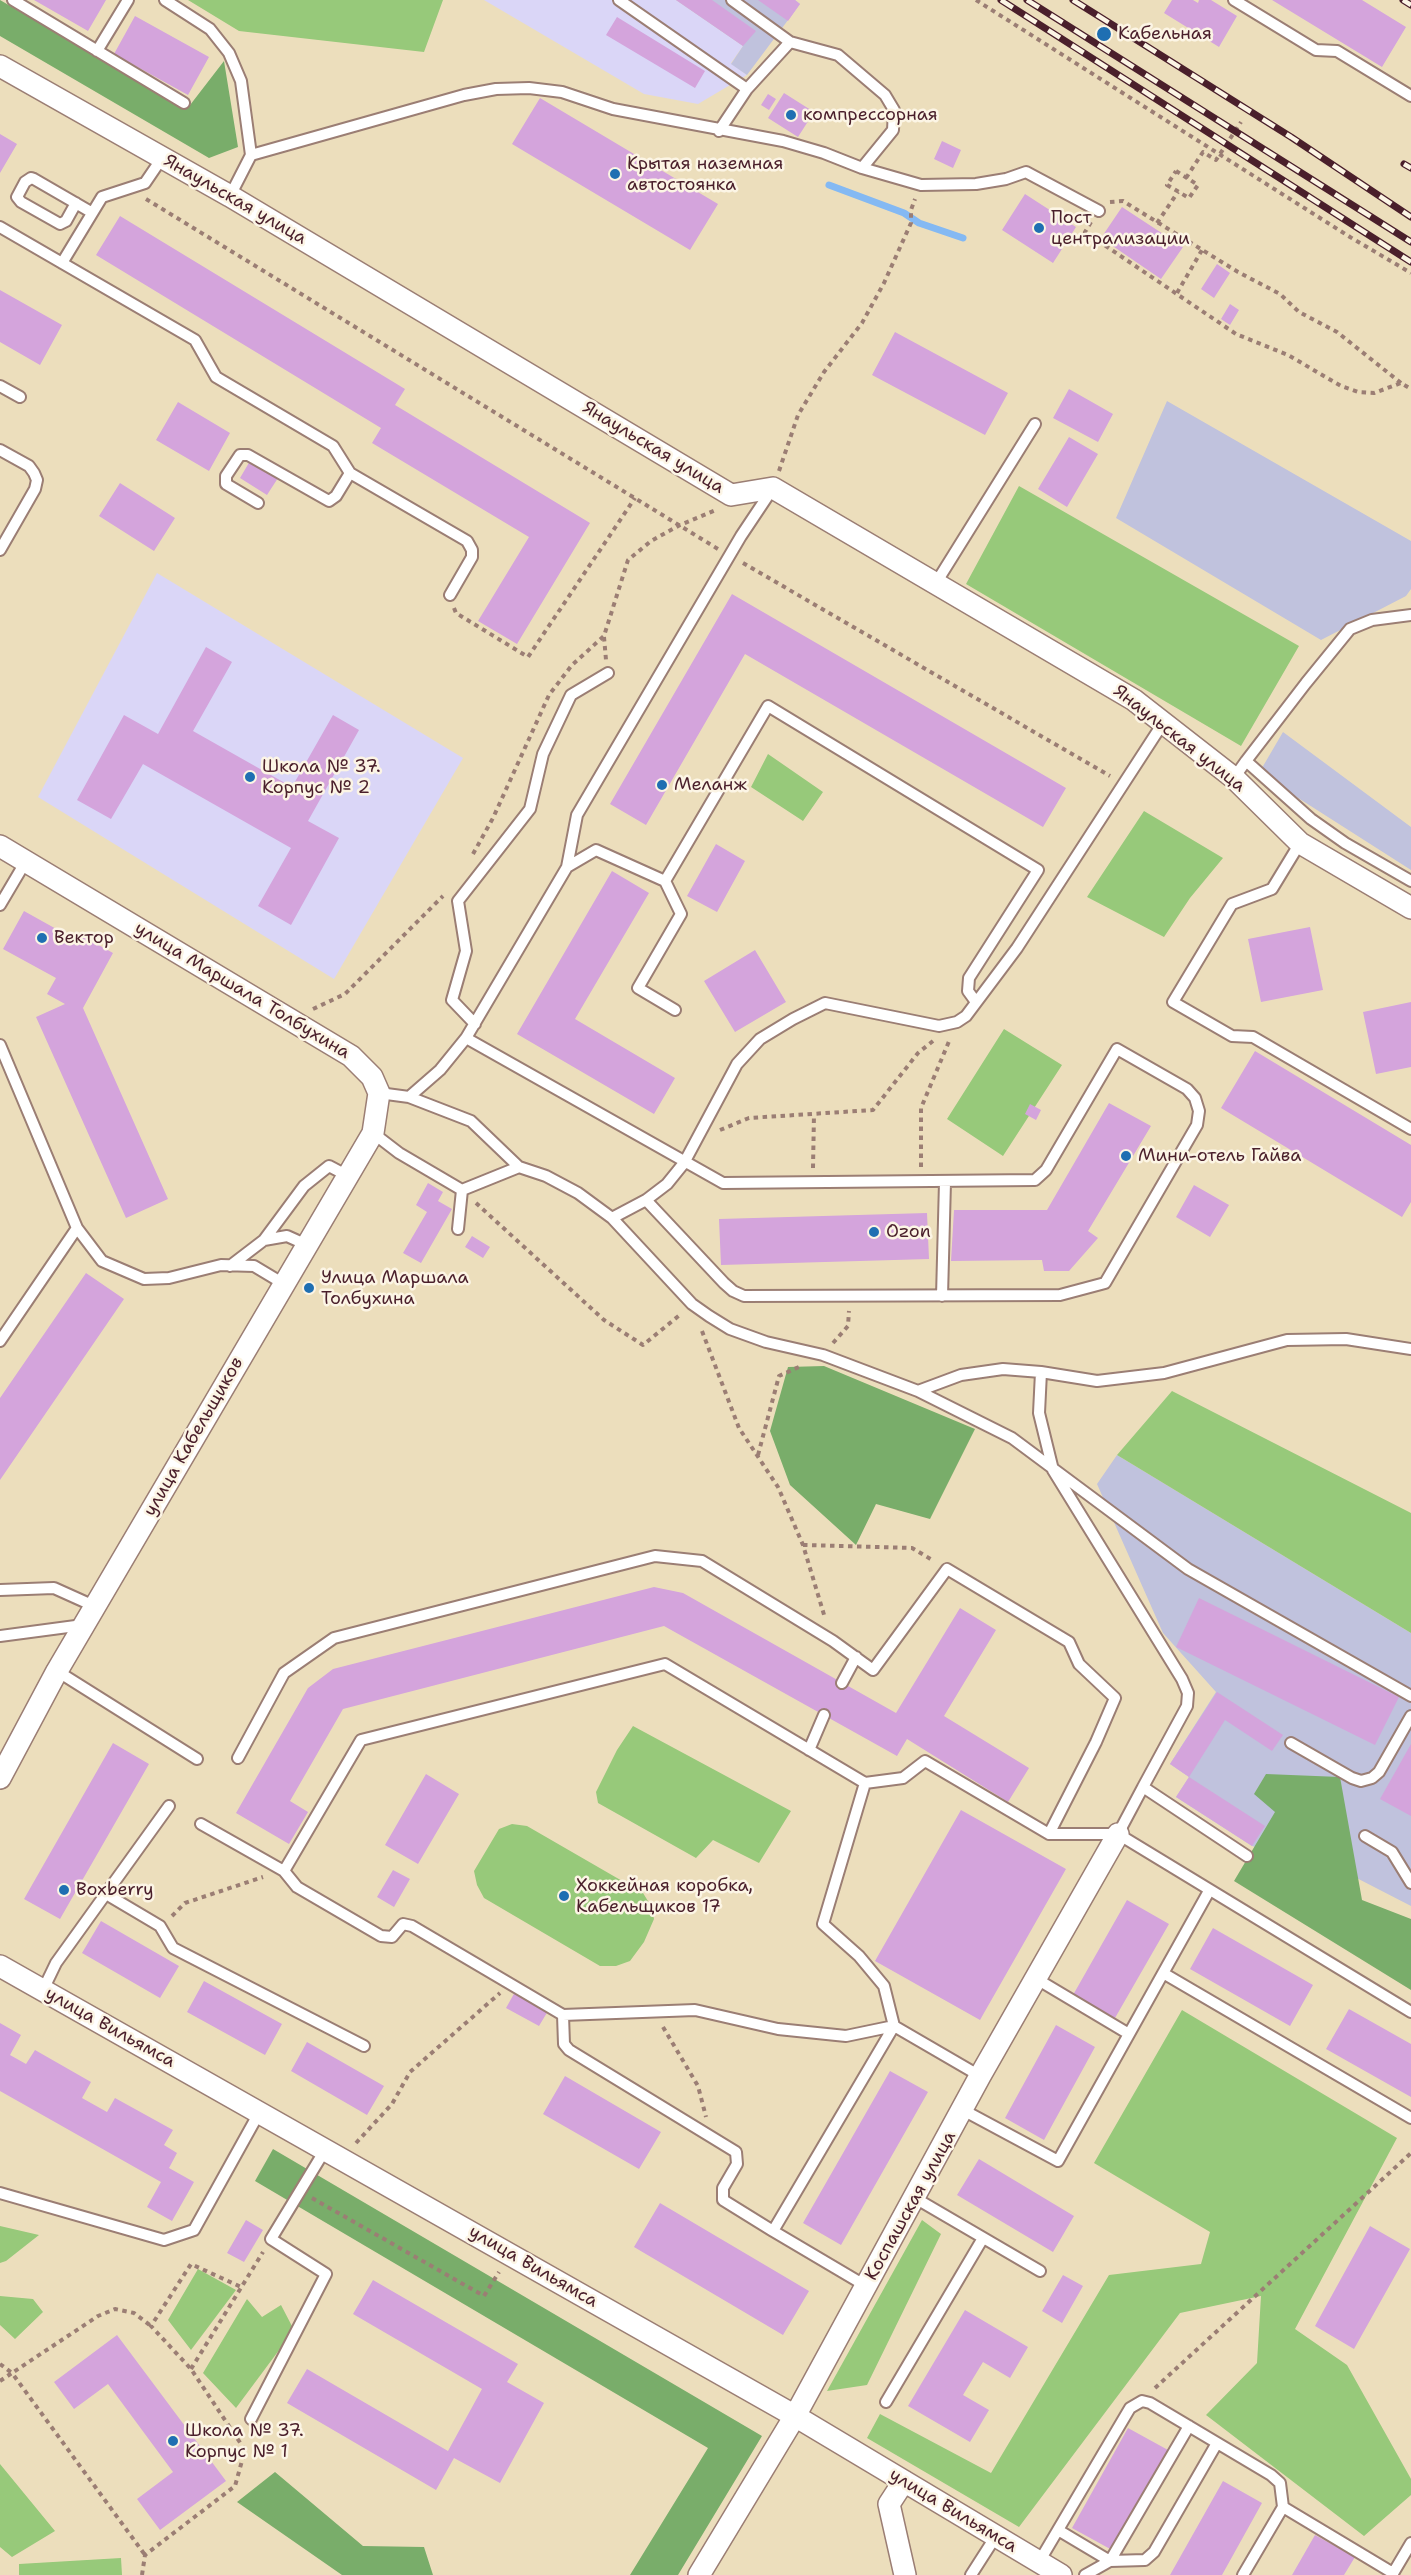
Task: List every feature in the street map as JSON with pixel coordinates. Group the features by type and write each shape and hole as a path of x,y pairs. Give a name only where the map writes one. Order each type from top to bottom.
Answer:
{"street":[{"name":"Янаульская улица","path":"0,66 230,196 731,495 773,488 1134,700 1234,778 1300,843 1411,908"},
{"name":"улица Маршала Толбухина","path":"0,846 351,1056 372,1077 379,1093"},
{"name":"улица Кабельщиков","path":"0,1779 94,1606 373,1133 379,1093"},
{"name":"Коспашская улица","path":"699,2575 795,2416 980,2076 1118,1834"},
{"name":"улица Вильямса","path":"0,1966 795,2416 1061,2575"},
{"path":"904,2481 889,2504 905,2575"}],"lane":[{"path":"13,0 184,103"},
{"path":"97,51 128,0"},
{"path":"165,0 210,29 229,53 241,81 251,154 230,196"},
{"path":"619,0 747,89"},
{"path":"732,0 790,42 838,55 885,95 894,110 893,130 862,168"},
{"path":"1234,0 1316,50 1337,51 1411,96"},
{"path":"719,131 747,89 790,42"},
{"path":"251,154 464,94 529,87 562,92 613,109 719,131 783,141 824,153 862,168 931,186 976,184 1006,179 1026,172 1099,211"},
{"path":"62,263 102,197 150,180 162,158"},
{"path":"76,203 66,221 60,224 21,202 17,197 25,182 31,178 76,203 92,212"},
{"path":"0,227 195,340 216,377 333,446 350,473 471,545 472,557 450,595"},
{"path":"0,386 20,398"},
{"path":"936,583 1035,424"},
{"path":"0,450 29,466 36,480 35,489 0,549"},
{"path":"258,503 226,484 226,477 240,455 248,455 329,501 336,496 350,473"},
{"path":"409,1097 440,1070 475,1023 567,867 577,815 730,556 773,488"},
{"path":"1234,778 1306,682 1350,629 1372,620 1411,615"},
{"path":"475,1023 452,1000 466,951 458,901 530,809 543,754 571,695 608,673"},
{"path":"665,881 768,706 1038,870 969,978 968,991 976,1002"},
{"path":"612,1218 646,1200 667,1184 684,1163 737,1064 760,1039 793,1019 825,1003 939,1026 957,1022 966,1016 1017,948 1163,723"},
{"path":"1246,761 1311,819 1345,843 1411,881"},
{"path":"1300,843 1272,889 1232,904 1173,1002 1232,1036 1253,1037 1411,1129"},
{"path":"567,867 596,850 665,881 681,914 638,988 675,1010"},
{"path":"0,905 26,861"},
{"path":"466,1038 723,1183 1028,1181 1041,1177 1117,1048 1187,1089 1194,1098 1199,1111 1197,1125 1105,1283 1060,1295 744,1296 733,1291 646,1200"},
{"path":"0,1045 77,1228 102,1261 144,1279 169,1278 221,1265 254,1266 284,1284"},
{"path":"379,1093 409,1097 471,1120 519,1167 546,1176 578,1193 612,1218 692,1304 730,1329 766,1342 823,1356 918,1391 1012,1438 1188,1569 1411,1696"},
{"path":"373,1133 399,1153 462,1190"},
{"path":"231,1266 264,1240 304,1186 329,1166 348,1176"},
{"path":"462,1190 519,1167"},
{"path":"942,1296 945,1182"},
{"path":"458,1229 462,1190"},
{"path":"0,1341 77,1228"},
{"path":"264,1240 287,1236 307,1245"},
{"path":"918,1391 961,1375 1003,1368 1097,1381 1164,1373 1287,1340 1346,1339 1411,1349"},
{"path":"1041,1372 1039,1413 1053,1470 1182,1679 1188,1693 1187,1706 1118,1834"},
{"path":"238,1758 284,1673 334,1638 655,1556 702,1561 832,1641 873,1670 947,1569 1069,1642 1079,1664 1115,1698 1096,1742 1049,1834"},
{"path":"0,1590 54,1588 94,1606"},
{"path":"0,1636 84,1625"},
{"path":"842,1683 855,1658"},
{"path":"284,1871 362,1740 665,1664 865,1783 903,1778 925,1761 1049,1834 1118,1834 1411,2012"},
{"path":"57,1671 197,1759"},
{"path":"809,1750 824,1715"},
{"path":"1292,1743 1361,1781 1372,1778 1379,1772 1411,1716"},
{"path":"773,2231 894,2026 884,1986 859,1956 823,1924 865,1783"},
{"path":"1143,1786 1247,1856"},
{"path":"43,1990 56,1963 169,1806"},
{"path":"201,1824 284,1871 297,1887 381,1936 392,1937 403,1924 412,1926 563,2015 695,2010 778,2029 846,2036 894,2026 980,2076"},
{"path":"1365,1836 1392,1852 1411,1883"},
{"path":"963,2110 1058,2161 1209,1891"},
{"path":"106,1894 160,1926 173,1948 364,2046"},
{"path":"1163,1973 1411,2118"},
{"path":"1035,1978 1129,2034"},
{"path":"563,2015 564,2044 569,2050 732,2147 737,2157 737,2164 723,2188 721,2194 723,2200 866,2286"},
{"path":"0,2193 164,2240 194,2230 259,2113"},
{"path":"251,2419 326,2274 271,2239 325,2150"},
{"path":"915,2198 1040,2271"},
{"path":"886,2402 983,2238"},
{"path":"1039,2562 1130,2408 1142,2401 1150,2403 1218,2443 1271,2475 1280,2483 1283,2507 1243,2575"},
{"path":"1110,2561 1189,2426"},
{"path":"1085,2575 1110,2561 1137,2561 1150,2557 1218,2443"},
{"path":"1283,2507 1393,2574 1411,2543"},
{"path":"1058,2530 1110,2561"},
{"path":"971,2575 996,2536"}],"path":[{"path":"976,0 1411,273"},
{"path":"1186,178 1203,152 1216,160 1241,122"},
{"path":"1176,171 1186,178 1198,185 1189,198 1167,185 1176,171"},
{"path":"140,185 145,198 730,556 1124,784"},
{"path":"1157,223 1178,192"},
{"path":"1401,382 1374,393 1358,392 1341,386 1288,355 1236,334 1085,232 1099,211 1109,203 1124,201 1202,250 1280,294 1312,320 1327,325 1401,382 1411,390"},
{"path":"773,488 798,416 824,372 862,323 884,283 910,223 911,210"},
{"path":"1177,293 1202,250"},
{"path":"450,595 456,613 528,657 635,498"},
{"path":"608,673 604,636 628,560 651,542 680,525"},
{"path":"469,860 493,818 549,695 572,665 604,636"},
{"path":"313,1009 345,994 450,889"},
{"path":"696,1140 748,1118 873,1110 918,1053 957,1022"},
{"path":"921,1182 921,1108 957,1022"},
{"path":"813,1183 814,1114"},
{"path":"462,1190 604,1320 643,1345 692,1304 739,1428 778,1487 803,1545 832,1641"},
{"path":"758,1456 779,1376 823,1356 848,1326 849,1296"},
{"path":"803,1545 912,1548 947,1569"},
{"path":"160,1926 185,1903 284,1871"},
{"path":"356,2143 392,2104 410,2072 511,1984"},
{"path":"653,2011 698,2086 711,2135"},
{"path":"1142,2401 1411,2153"},
{"path":"301,2191 484,2296 502,2265"},
{"path":"191,2369 271,2239"},
{"path":"151,2326 191,2264 241,2287"},
{"path":"0,2382 98,2316 115,2309 134,2313 151,2326 191,2369 245,2450 235,2486 145,2555 142,2575"},
{"path":"0,2364 12,2373 145,2555"}],"shaded area":[{"path":"484,0 676,0 743,46 731,63 747,75 698,104 644,94"},
{"path":"676,0 795,0 800,4 747,75 731,64 743,46"},
{"path":"1167,401 1411,541 1411,589 1406,596 1321,640 1116,518"},
{"name":"Школа № 37. Корпус № 2","path":"157,573 463,758 334,979 38,797"},
{"path":"1283,732 1411,827 1411,870 1259,773"},
{"path":"1117,1455 1411,1633 1411,1906 1343,1871 1252,1846 1176,1797 1189,1777 1170,1764 1216,1692 1163,1633 1097,1484"}],"green space":[{"path":"0,0 187,109 224,61 238,147 209,158 0,36"},
{"path":"188,0 443,0 424,52 239,31"},
{"path":"1019,486 1299,646 1241,746 966,584"},
{"path":"768,754 823,792 803,821 751,787"},
{"path":"1144,811 1223,858 1190,898 1164,937 1087,897"},
{"path":"1004,1029 1062,1065 1003,1156 947,1119"},
{"path":"824,1366 975,1429 930,1519 876,1504 856,1545 790,1485 770,1431 788,1367"},
{"path":"1172,1391 1411,1513 1411,1633 1117,1455"},
{"path":"633,1726 791,1811 759,1863 713,1840 696,1858 598,1803 596,1792 617,1750"},
{"path":"1266,1774 1340,1777 1362,1900 1411,1919 1411,1990 1234,1881 1275,1812 1254,1794"},
{"name":"Хоккейная коробка, Кабельщиков 17","path":"512,1824 527,1826 643,1893 651,1906 654,1919 644,1942 630,1961 616,1966 600,1966 484,1898 477,1885 474,1871 499,1829"},
{"path":"1182,2010 1397,2138 1295,2329 1347,2365 1411,2479 1411,2495 1364,2536 1206,2415 1257,2363 1261,2296 1180,2313 1019,2527 867,2438 880,2414 991,2473 1109,2275 1201,2264 1210,2232 1094,2163"},
{"path":"273,2149 762,2436 678,2575 630,2575 708,2448 255,2181"},
{"path":"922,2220 941,2234 867,2385 827,2391"},
{"path":"0,2226 39,2235 6,2261 0,2263"},
{"path":"198,2269 236,2290 191,2350 168,2320"},
{"path":"0,2296 33,2299 43,2312 15,2339 0,2325"},
{"path":"247,2299 262,2317 281,2305 294,2330 236,2408 203,2373"},
{"path":"0,2464 55,2531 12,2557 0,2547"},
{"path":"275,2472 363,2546 424,2547 433,2575 342,2575 237,2502"},
{"path":"121,2558 122,2575 19,2575 19,2564"}],"building":[{"path":"34,0 106,0 88,31"},
{"path":"676,0 712,0 756,31 743,46"},
{"path":"758,0 795,0 800,4 788,21"},
{"path":"1172,0 1193,0 1198,3 1199,0 1211,0 1237,16 1219,47 1164,13"},
{"path":"1272,0 1362,0 1406,27 1382,67"},
{"path":"135,16 209,57 188,95 114,54"},
{"path":"617,17 705,71 695,88 606,35"},
{"name":"компрессорная","path":"784,93 814,112 798,137 768,118"},
{"path":"768,94 776,99 769,110 761,105"},
{"name":"Крытая наземная автостоянка","path":"540,98 718,204 690,250 512,144"},
{"path":"0,134 17,144 0,173"},
{"path":"942,141 961,150 953,168 934,159"},
{"name":"Пост централизации","path":"1025,194 1076,227 1053,263 1002,230"},
{"path":"1122,207 1183,247 1161,279 1101,238"},
{"path":"120,216 405,389 395,405 590,523 517,644 478,621 529,537 372,443 381,428 96,255"},
{"path":"1217,264 1230,273 1214,298 1201,289"},
{"path":"0,290 62,325 40,365 0,342"},
{"path":"1230,304 1239,310 1230,325 1221,319"},
{"path":"895,332 1008,393 985,435 872,375"},
{"path":"1069,389 1113,414 1098,442 1053,418"},
{"path":"178,402 230,433 209,471 156,440"},
{"path":"1069,437 1098,454 1067,507 1038,489"},
{"path":"250,461 278,478 267,495 240,478"},
{"path":"120,483 175,518 154,551 99,516"},
{"path":"732,594 1066,788 1043,827 745,654 646,825 610,804"},
{"path":"206,647 232,662 193,731 292,787 333,715 359,730 308,821 339,838 291,925 258,906 291,848 143,764 111,819 77,800 124,715 158,734"},
{"path":"716,844 745,861 717,912 687,896"},
{"path":"612,871 649,893 575,1019 675,1078 654,1114 517,1034"},
{"path":"24,911 76,940 79,934 113,953 83,1008 168,1199 126,1218 36,1017 65,1004 47,994 56,978 3,949"},
{"path":"1310,927 1323,990 1261,1002 1248,939"},
{"path":"755,950 786,1002 735,1032 704,981"},
{"path":"1411,1002 1411,1067 1376,1074 1363,1012"},
{"path":"1255,1051 1411,1145 1411,1202 1402,1217 1221,1108"},
{"path":"1109,1103 1151,1126 1088,1231 1098,1238 1069,1271 1044,1271 1042,1260 951,1261 954,1210 1047,1210"},
{"path":"1030,1104 1041,1110 1036,1120 1025,1114"},
{"path":"428,1183 443,1192 438,1201 452,1209 421,1263 403,1253 427,1212 416,1205"},
{"path":"1194,1185 1229,1205 1210,1237 1176,1217"},
{"path":"927,1213 929,1259 721,1265 719,1219"},
{"path":"472,1236 490,1247 483,1258 465,1247"},
{"path":"86,1273 124,1299 0,1480 0,1398"},
{"path":"654,1587 683,1593 896,1713 960,1608 996,1630 944,1716 1029,1768 1008,1802 907,1739 897,1756 664,1626 343,1709 290,1801 308,1812 289,1844 236,1813 308,1688 333,1669"},
{"path":"1199,1598 1399,1697 1375,1745 1176,1647"},
{"path":"1217,1692 1283,1735 1272,1751 1225,1720 1189,1777 1170,1764"},
{"path":"113,1743 149,1764 60,1919 24,1899"},
{"path":"1411,1744 1411,1816 1380,1799"},
{"path":"426,1774 459,1794 418,1864 385,1845"},
{"path":"1189,1777 1265,1826 1252,1846 1176,1797"},
{"path":"961,1810 1066,1869 980,2020 875,1961"},
{"path":"393,1870 410,1879 394,1907 377,1897"},
{"path":"1127,1900 1169,1924 1115,2018 1073,1995"},
{"path":"101,1921 179,1966 160,1998 82,1953"},
{"path":"1213,1928 1313,1985 1290,2026 1190,1969"},
{"path":"204,1981 282,2024 265,2055 187,2012"},
{"path":"515,1992 548,2011 539,2026 506,2008"},
{"path":"1349,2009 1411,2044 1411,2097 1326,2049"},
{"path":"0,2023 21,2035 10,2055 26,2064 35,2050 91,2082 82,2098 107,2112 115,2098 173,2130 164,2145 177,2153 169,2168 194,2182 172,2221 147,2207 161,2182 0,2091"},
{"path":"1056,2025 1095,2047 1044,2140 1005,2118"},
{"path":"307,2042 384,2086 367,2115 291,2071"},
{"path":"890,2071 928,2092 841,2245 803,2223"},
{"path":"565,2076 661,2132 639,2169 543,2114"},
{"path":"979,2159 1074,2216 1053,2252 957,2195"},
{"path":"660,2203 809,2291 783,2335 634,2247"},
{"path":"246,2220 263,2230 244,2262 227,2253"},
{"path":"1370,2226 1410,2249 1354,2349 1315,2326"},
{"path":"1063,2275 1083,2286 1062,2323 1042,2311"},
{"path":"373,2280 518,2364 507,2382 544,2403 500,2483 454,2458 436,2490 287,2403 307,2369 448,2451 482,2389 353,2314"},
{"path":"965,2310 1028,2347 1010,2378 983,2362 963,2395 989,2410 970,2442 908,2406"},
{"name":"Школа № 37. Корпус № 1","path":"117,2335 226,2481 160,2530 137,2499 173,2472 108,2384 74,2409 54,2382"},
{"path":"1128,2428 1168,2450 1112,2550 1072,2528"},
{"path":"1223,2481 1262,2503 1222,2575 1170,2575"},
{"path":"1315,2535 1355,2557 1344,2575 1292,2575"}],"waterway":[{"path":"829,185 904,213 919,223 963,238"}],"railway":[{"path":"1001,0 1411,262"},
{"path":"1027,0 1411,242"},
{"path":"1073,0 1291,137 1411,217"},
{"path":"1403,0 1411,5"},
{"path":"1404,164 1411,168"}],"place":[{"name":"Кабельная","path":"1104,34"},
{"name":"компрессорная","path":"791,115"},
{"name":"Крытая наземная автостоянка","path":"615,174"},
{"name":"Пост централизации","path":"1039,228"},
{"name":"Школа № 37. Корпус № 2","path":"250,777"},
{"name":"Меланж","path":"662,785"},
{"name":"Вектор","path":"42,938"},
{"name":"Мини-отель Гайва","path":"1126,1156"},
{"name":"Ozon","path":"874,1232"},
{"name":"Улица Маршала Толбухина","path":"309,1288"},
{"name":"Boxberry","path":"64,1890"},
{"name":"Хоккейная коробка, Кабельщиков 17","path":"564,1896"},
{"name":"Школа № 37. Корпус № 1","path":"173,2441"}]}
